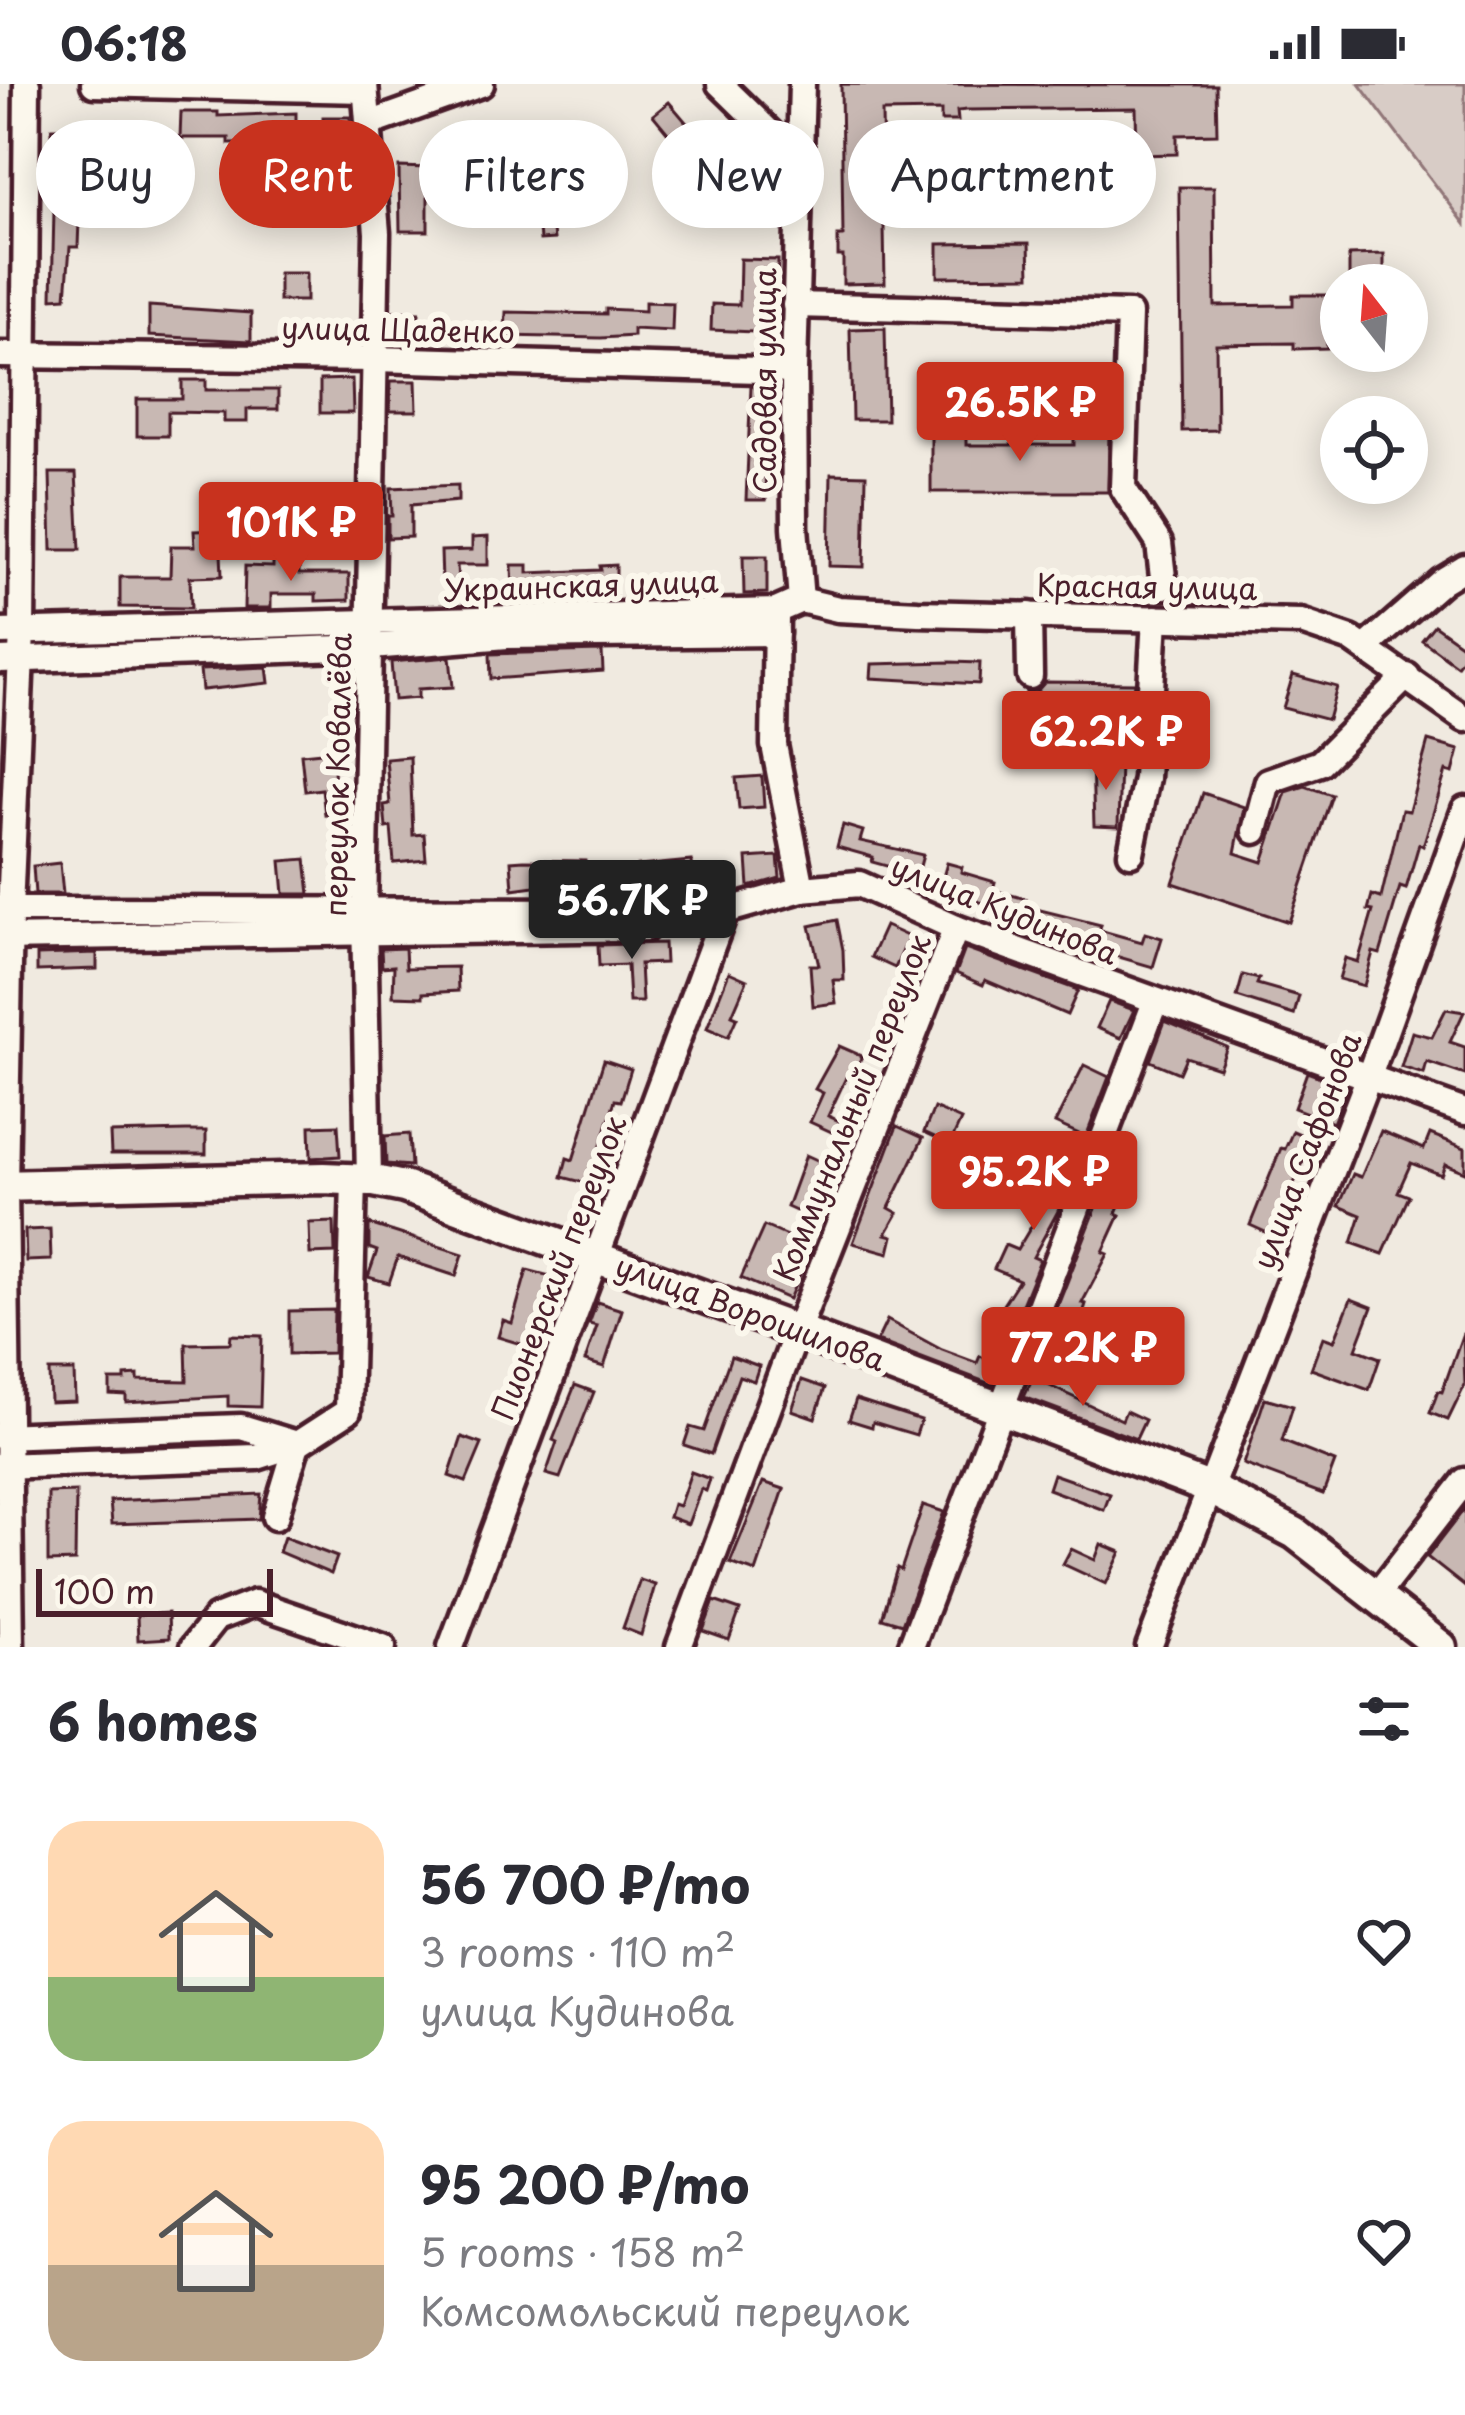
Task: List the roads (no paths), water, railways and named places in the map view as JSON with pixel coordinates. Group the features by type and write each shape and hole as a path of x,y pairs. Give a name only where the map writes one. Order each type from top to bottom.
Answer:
{"main road":[{"name":"улица Ворошилова","path":"2,1186 362,1179 404,1187 1209,1488 1294,1533 1441,1647"}],"street":[{"path":"10,1647 2,1186 5,910 13,356 27,84"},
{"path":"94,84 365,87"},
{"path":"380,120 481,84"},
{"path":"720,84 757,120"},
{"name":"Садовая улица","path":"801,120 802,84"},
{"name":"переулок Ковалёва","path":"365,87 369,120"},
{"name":"переулок Ковалёва","path":"297,1444 348,1411 362,1179 377,228"},
{"name":"Садовая улица","path":"798,228 796,545 802,600"},
{"path":"795,305 1129,314 1124,488 1159,543 1164,586"},
{"name":"улица Щаденко","path":"13,356 374,359 794,371"},
{"path":"1365,648 1465,567"},
{"name":"Украинская улица","path":"10,660 371,636 776,622 802,600"},
{"name":"Красная улица","path":"802,600 861,610 1301,622 1365,648 1465,719"},
{"path":"1029,615 1030,676"},
{"path":"1131,853 1146,778 1155,617"},
{"path":"776,622 774,745 802,889"},
{"name":"Украинская улица","path":"11,632 371,636"},
{"path":"1255,831 1268,781 1320,763 1407,676"},
{"name":"улица Сафонова","path":"1148,1647 1370,1076 1465,808"},
{"name":"улица Кудинова","path":"5,938 366,923 724,919 802,889 859,884 956,928 1465,1112"},
{"name":"улица Кудинова","path":"5,910 366,923"},
{"name":"Пионерский переулок","path":"451,1647 724,919"},
{"name":"Коммунальный переулок","path":"679,1647 956,928"},
{"path":"911,1647 1156,1002"},
{"path":"5,1436 241,1427 297,1444"},
{"path":"5,1466 256,1457 297,1444"},
{"path":"275,1517 297,1444"},
{"path":"1375,1597 1465,1481"},
{"path":"193,1647 216,1618 254,1603 383,1647"}]}
